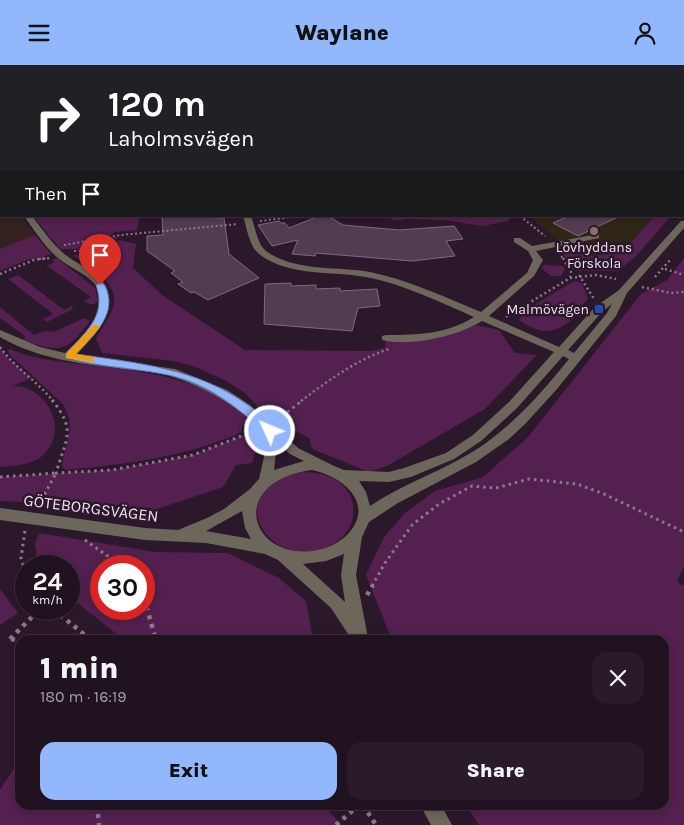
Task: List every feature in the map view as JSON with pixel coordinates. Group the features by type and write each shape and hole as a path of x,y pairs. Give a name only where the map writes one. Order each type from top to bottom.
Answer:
{"street":[{"path":"29,217 56,250 100,285 105,298 102,313 96,326 69,356"},
{"path":"247,217 257,247 263,253 285,263 304,268 393,280 576,357"},
{"path":"0,333 14,343 39,352 172,372 191,379 223,393 246,408 294,451 328,468 344,475 389,477 406,473 450,455 477,438 500,417 599,309 622,292 682,227"},
{"path":"531,249 596,236"},
{"path":"386,338 434,335 471,324 482,317 531,274 538,260 531,249 517,239"},
{"path":"359,635 348,580 348,561 356,535 364,518 404,491 460,467 514,428 612,314 622,292"},
{"path":"270,431 272,446 271,463 250,508 250,521 257,538 336,603 357,635"},
{"path":"260,487 283,470 297,466 312,465 328,468"},
{"path":"344,475 361,495 364,518"},
{"name":"GÖTEBORGSVÄGEN","path":"178,535 212,524 234,511 260,487"},
{"name":"GÖTEBORGSVÄGEN","path":"0,514 145,534 178,535 275,552"},
{"path":"275,552 299,559 327,555 343,547 356,535"},
{"path":"433,810 442,825"}],"path":[{"path":"267,221 293,217"},
{"path":"0,274 34,260 44,260 56,250 121,235 223,225"},
{"path":"56,250 98,250 121,235"},
{"path":"655,277 665,269 670,260"},
{"path":"665,269 684,275"},
{"path":"579,275 594,299"},
{"path":"642,287 671,293 684,292"},
{"path":"3,349 7,357 41,386 66,416 69,428 56,473 40,503"},
{"path":"0,477 112,470 193,455 254,431"},
{"path":"355,615 384,563 412,525 439,504 472,486 496,488 529,479 577,484 604,494 684,532"},
{"path":"21,555 25,531"},
{"path":"79,536 106,555"},
{"path":"15,640 10,639 29,620"},
{"path":"66,620 85,635"},
{"path":"150,620 155,635"},
{"path":"98,810 99,825"},
{"path":"336,825 355,810"},
{"path":"365,810 376,825"}],"shaded area":[{"path":"1,217 22,217 35,235 0,249"},
{"path":"34,217 139,217 137,230 114,232 95,249 60,249"},
{"path":"394,217 511,217 508,221 483,226 443,220 406,219 395,221 390,219"},
{"name":"Lövhyddans Förskola","path":"531,217 654,217 624,250 593,256 566,247"},
{"path":"654,217 670,217 636,256 618,271 580,271 573,268 559,249 566,247 593,256 624,250"},
{"path":"35,235 51,254 38,259 27,260 0,271 0,249"},
{"path":"119,240 136,244 133,268 162,295 245,350 371,351 385,348 386,338 422,337 471,324 499,330 515,353 537,355 485,409 387,466 369,472 312,449 309,438 266,416 245,393 226,381 196,367 173,361 102,353 96,339 111,313 114,296 100,275 73,255 99,252"},
{"path":"57,258 95,288 98,302 91,305 84,301 91,297 47,266 55,262 52,260"},
{"path":"684,258 684,566 677,582 684,586 684,825 479,825 469,810 669,810 669,635 390,635 366,575 384,537 406,512 435,491 483,477 528,437 641,294 667,280"},
{"path":"544,265 563,266 565,270 561,276 551,276 541,268"},
{"path":"18,275 64,310 72,306 73,309 47,322 43,319 53,314 8,279"},
{"path":"574,281 582,283 588,299 580,307 582,311 566,324 552,331 545,331 537,330 519,320 526,310"},
{"path":"0,307 34,335 44,331 54,332 84,318 90,321 82,332 68,345 55,348 46,347 23,340 26,337 0,318"},
{"path":"0,347 7,357 32,378 12,386 25,387 36,393 45,401 55,423 50,447 41,457 16,466 0,467"},
{"path":"8,350 45,359 152,374 187,383 229,403 242,412 252,424 242,426 242,432 199,448 134,462 66,470 62,467 70,429 63,404 9,354"},
{"path":"254,431 257,446 252,463 236,465 223,487 130,518 40,503 0,501 0,477 112,470 146,464 193,455"},
{"path":"302,472 321,474 337,481 350,494 353,503 352,520 348,529 342,537 321,551 299,553 280,546 265,533 258,516 260,499 274,483"},
{"path":"39,533 155,552 228,553 279,578 306,601 312,635 118,635 99,620 155,620 155,555 90,555 90,613 80,605 80,555 36,555 35,544"},
{"path":"0,589 15,609 15,615 0,625"},
{"path":"15,767 15,810 328,810 341,825 0,825 0,790"}],"building":[{"path":"162,217 224,218 229,254 259,278 208,300 194,292 191,293 178,284 183,282 171,273 175,271 147,251 147,236 163,235"},
{"path":"316,217 330,217 343,225 399,230 454,226 463,239 446,241 455,256 412,261 316,253 315,256 292,254 298,240 272,246 258,225 279,221 285,223 289,228"},
{"path":"567,217 618,217 578,236 553,223"},
{"path":"291,283 291,286 316,285 316,289 340,288 340,291 377,289 380,306 358,308 352,331 264,324 265,284"}],"slow traffic":[{"path":"90,360 69,356 95,327"}],"place":[{"name":"Lövhyddans Förskola","path":"594,231"},
{"name":"Malmövägen","path":"599,309"}],"route":[{"path":"100,285 105,298 102,313 96,326 69,356 172,372 191,379 223,393 246,408 270,431"}]}
